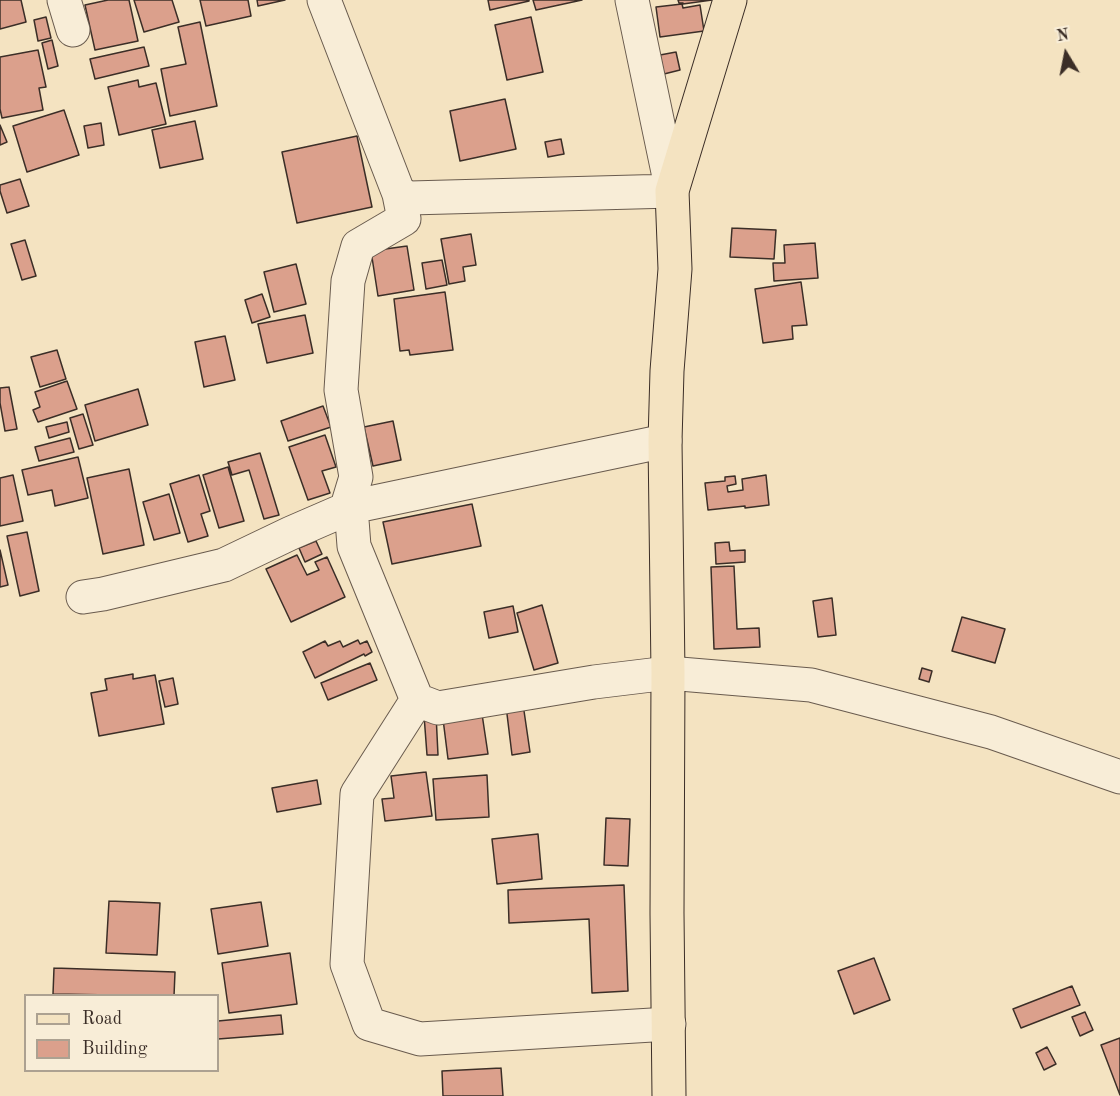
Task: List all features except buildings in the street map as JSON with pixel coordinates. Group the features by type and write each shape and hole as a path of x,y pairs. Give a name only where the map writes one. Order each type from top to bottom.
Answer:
{"main road":[{"path":"669,1096 665,441 667,371 675,269 672,191 730,0"}],"street":[{"path":"324,0 399,194 404,219 358,246 348,281 341,390 356,477 349,508 354,546 417,700 438,708 594,682 668,673 811,685 991,732 1120,777"},
{"path":"399,194 410,198 672,191 632,0"},
{"path":"83,597 224,566 349,508 665,441"},
{"path":"417,700 357,794 347,964 369,1024 420,1039 669,1024"}]}
